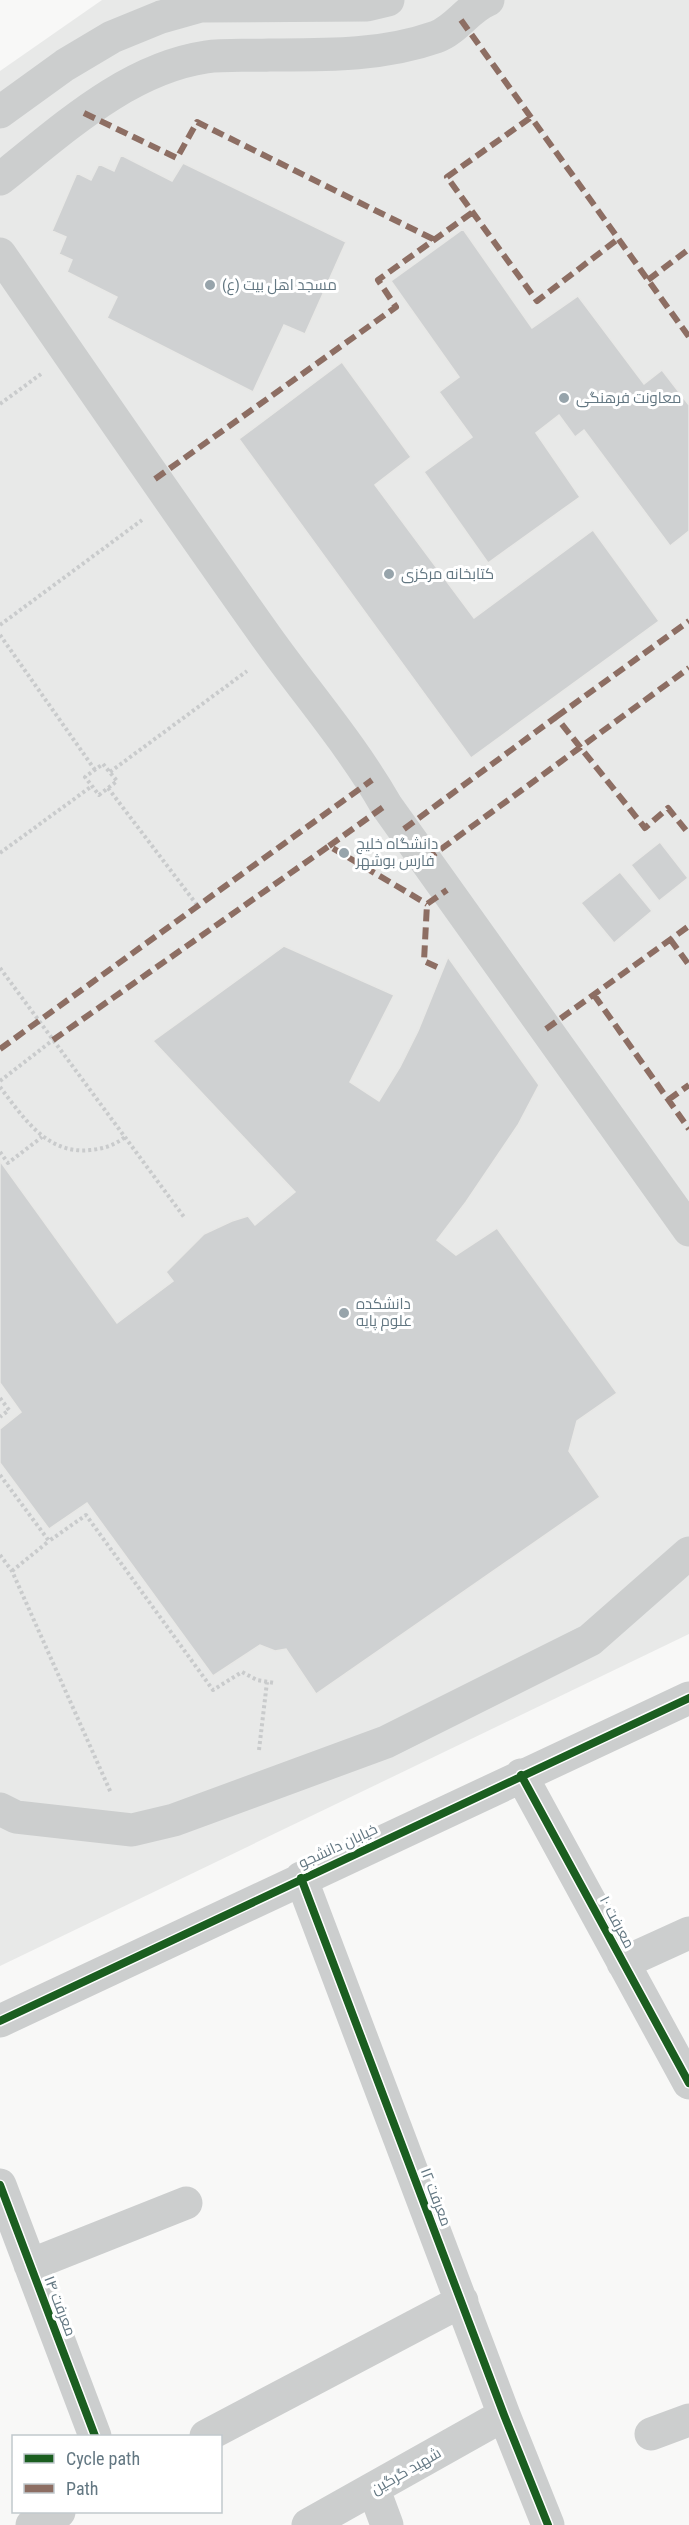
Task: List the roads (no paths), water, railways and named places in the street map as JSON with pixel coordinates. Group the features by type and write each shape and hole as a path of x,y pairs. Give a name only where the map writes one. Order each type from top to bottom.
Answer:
{"street":[{"path":"0,112 65,65 102,42 161,17 200,6 367,5 388,0"},
{"path":"0,179 84,113 116,91 157,70 205,57 374,53 439,36 461,20 475,2"},
{"path":"0,254 169,500 276,651 372,780 386,805 689,1230"},
{"path":"0,1809 16,1817 132,1830 174,1820 386,1742 590,1640 689,1552"},
{"name":"خیابان دانشجو","path":"0,2021 689,1698"},
{"name":"معرفت ۱۰","path":"521,1775 689,2083"},
{"name":"معرفت ۱۲","path":"301,1878 504,2415 548,2525"},
{"path":"624,1963 689,1933"},
{"name":"معرفت ۱۴","path":"0,2185 95,2435"},
{"path":"30,2265 186,2203"},
{"path":"208,2435 462,2301"},
{"name":"شهید گرگین","path":"308,2525 504,2415"},
{"path":"651,2434 689,2420"},
{"path":"374,2490 387,2525"},
{"path":"32,2525 55,2513"}],"place":[{"name":"مسجد اهل بیت (ع)","path":"210,285"},
{"name":"معاونت فرهنگی","path":"564,398"},
{"name":"کتابخانه مرکزی","path":"389,574"},
{"name":"دانشگاه خلیج فارس بوشهر","path":"344,853"},
{"name":"دانشکده علوم پایه","path":"344,1313"}]}
